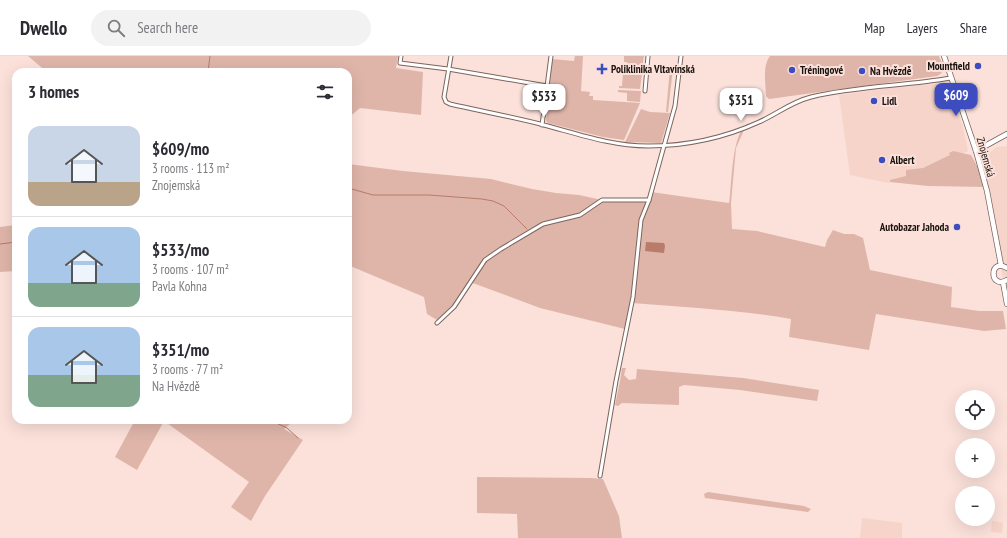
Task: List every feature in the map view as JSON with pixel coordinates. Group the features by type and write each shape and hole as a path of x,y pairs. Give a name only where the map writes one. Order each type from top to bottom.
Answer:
{"main road":[{"name":"Znojemská","path":"944,56 976,151 987,191 1001,265 995,269 993,275 997,281 1005,281 1007,304"},
{"path":"976,151 1007,134"},
{"path":"1001,265 1007,268"}],"street":[{"path":"401,56 399,65 448,69 547,86"},
{"path":"451,56 444,97 446,102 599,140 623,144 663,146 717,138 760,122 792,104 810,98 951,78"},
{"path":"542,125 551,56"},
{"path":"645,91 648,56"},
{"path":"600,476 616,381 633,297 641,220 649,200 675,106 681,56"},
{"path":"437,323 454,307 485,260 542,224 580,215 602,200 649,200"}],"shaded area":[{"path":"28,56 398,56 396,68 423,72 421,115 360,108 352,115 352,68 42,68"},
{"path":"575,56 583,56 581,91 590,92 589,96 593,96 593,100 640,103 624,140 603,137 548,123 546,121 552,59 574,61"},
{"path":"624,56 644,56 642,69 626,69 627,62 624,62"},
{"name":"Na Hvězdě","path":"770,56 939,56 943,70 937,76 769,99 766,96 765,75 766,65"},
{"path":"670,68 673,68 668,112 666,112"},
{"path":"623,73 642,74 640,89 619,88 619,86 622,86"},
{"path":"945,83 949,88 963,127 968,151 920,175 888,183 850,175 839,95 896,87"},
{"path":"618,90 641,91 640,102 627,101 627,93 618,92"},
{"path":"641,109 650,112 670,113 661,143 625,142"},
{"path":"749,123 744,130 736,148 731,203 732,229 757,231 825,247 833,230 844,234 854,234 863,238 870,270 952,287 951,307 979,311 1003,311 1006,329 984,331 876,314 869,350 789,337 791,319 732,311 632,303 625,329 540,308 470,282 454,307 437,320 427,314 424,297 352,267 352,165 491,179 532,189 579,195 602,200 648,200 651,192 729,203 733,159 739,136 743,128"},
{"path":"1007,146 1007,305 983,177 984,157 997,147"},
{"path":"953,151 971,155 983,177 986,187 928,186 890,182 890,180 906,176 906,170 923,168 950,155 949,153"},
{"path":"12,226 12,271 0,272 0,227"},
{"path":"646,242 664,243 664,253 645,251"},
{"path":"622,368 626,368 624,375 629,380 636,379 637,369 743,378 819,390 817,401 740,390 684,385 679,387 679,405 622,403 618,406 615,405"},
{"path":"133,424 162,424 137,470 115,457"},
{"path":"168,424 290,424 284,429 303,440 265,496 251,521 231,507 249,482"},
{"path":"477,477 603,479 619,516 622,538 518,538 517,514 477,513"},
{"path":"708,492 804,506 811,509 808,512 705,498 704,494"},
{"path":"862,518 902,523 902,538 860,538"},
{"path":"995,522 1003,523 1002,533 991,532 992,526 995,526"}],"waterway":[{"path":"208,68 210,56"},
{"path":"352,189 373,195 429,195 493,201 504,206 527,229"},
{"path":"0,244 12,242"},
{"path":"278,424 287,428 298,438"}],"place":[{"name":"Mountfield","path":"978,66"},
{"name":"Poliklinika Vltavínská","path":"602,69"},
{"name":"Tréningové","path":"792,70"},
{"name":"Na Hvězdě","path":"862,71"},
{"name":"Lidl","path":"874,101"},
{"name":"Albert","path":"882,160"},
{"name":"Autobazar Jahoda","path":"957,227"}]}
